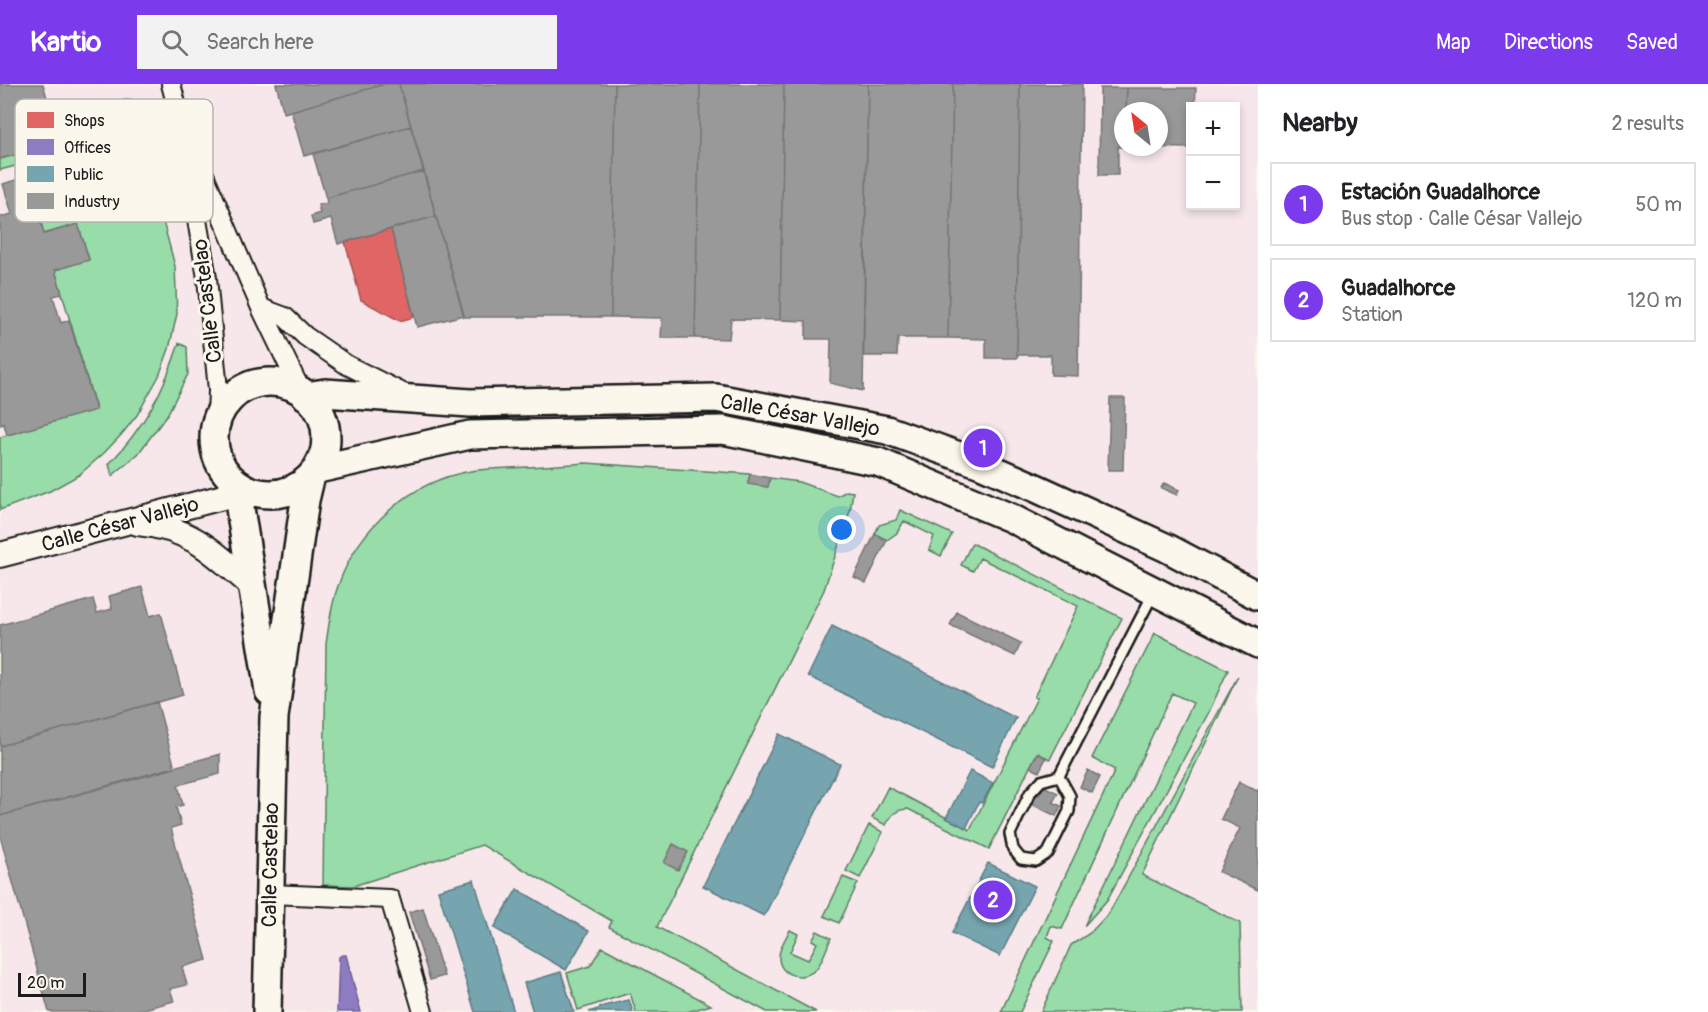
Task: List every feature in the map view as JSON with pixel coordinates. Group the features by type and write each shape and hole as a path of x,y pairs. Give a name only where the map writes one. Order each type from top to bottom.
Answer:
{"main road":[{"path":"260,383 281,383 304,393 316,405 324,420 327,437 325,454 314,474 289,492 265,495 239,486 224,471 215,454 213,436 217,417 224,405 234,394 260,383"},
{"name":"Calle César Vallejo","path":"304,393 470,403 716,398 887,430 981,464 1036,488 1167,548 1258,596"},
{"name":"Calle César Vallejo","path":"314,474 470,435 723,430 878,462 1011,518 1258,644"},
{"name":"Calle Castelao","path":"267,1012 274,717 305,500 314,474"},
{"name":"Calle Castelao","path":"239,486 240,508 274,717"}],"street":[{"name":"Calle Castelao","path":"171,84 175,99"},
{"name":"Calle Castelao","path":"213,195 261,308 304,393"},
{"name":"Calle Castelao","path":"197,222 207,278 218,390 217,417"},
{"path":"261,308 285,317 305,336 347,366 418,400"},
{"name":"Calle César Vallejo","path":"0,555 223,497 239,486"},
{"path":"126,522 160,525 192,537 217,555 252,586"},
{"path":"270,894 390,899 423,1012"}],"lane":[{"path":"1059,776 1070,796 1069,812 1048,853 1036,861 1021,859 1013,849 1010,834 1030,793 1041,782 1059,776 1155,592"}],"shaded area":[{"path":"0,84 1258,84 1258,1012 0,1012"}],"green space":[{"path":"15,155 15,166 0,170 0,159"},
{"path":"41,222 163,222 175,266 177,314 169,349 159,376 137,415 122,434 79,475 50,491 0,510 0,437 96,409 55,270 89,259 78,224 44,234"},
{"path":"179,343 187,347 188,374 167,415 138,454 112,476 109,464 133,436 152,408 167,377"},
{"path":"586,463 750,474 748,484 767,487 770,478 799,482 838,496 846,491 853,492 850,511 824,590 657,927 816,1012 767,1012 609,927 612,921 482,845 353,886 323,885 326,644 336,593 347,565 359,545 373,527 407,496 449,476 480,470"},
{"path":"900,510 952,534 941,556 929,550 934,536 904,521 897,533 887,540 875,534 879,525 896,520"},
{"path":"972,543 1122,618 1050,759 1037,753 989,849 908,809 894,813 886,825 872,818 888,787 970,830 1037,698 1034,697 1078,606 980,558 973,571 961,565"},
{"path":"1155,633 1228,670 1209,712 1107,900 1084,926 1193,703 1172,693 1062,929 1051,926 1047,937 1054,941 1020,1012 1001,1012 1115,770 1092,758"},
{"path":"1238,676 1142,875 1240,923 1242,1012 1041,1012 1071,945 1090,933 1109,913"},
{"path":"869,825 883,832 860,878 846,871"},
{"path":"843,877 858,883 839,923 824,916"},
{"path":"790,930 798,934 790,952 808,960 817,943 812,940 817,931 831,938 817,968 806,975 787,973 780,963 780,950"},
{"path":"602,947 711,1005 687,1012 636,1012 630,993 578,1010 567,973 590,966"}],"building: Shops":[{"path":"391,229 414,317 400,321 361,300 345,242"}],"building: Offices":[{"path":"346,955 361,1012 337,1012 339,957"}],"building: Public":[{"path":"832,626 1016,718 992,767 808,676"},
{"path":"779,734 840,764 764,916 703,886"},
{"path":"970,771 993,783 982,803 979,802 966,828 946,818"},
{"path":"988,863 1035,886 1000,956 952,933"},
{"path":"474,880 514,1012 475,1012 438,890"},
{"path":"517,889 589,931 566,970 494,928"},
{"path":"561,972 574,1012 533,1012 524,983"},
{"path":"629,1000 633,1012 589,1012 600,1007"}],"building: Industry":[{"path":"0,84 43,84 47,99 15,99 15,155 0,159"},
{"path":"276,84 385,84 284,113"},
{"path":"385,84 399,84 411,126 304,156 291,111"},
{"path":"399,84 615,84 611,317 464,317"},
{"path":"615,84 700,84 695,338 661,338 662,318 611,317"},
{"path":"700,84 784,84 780,320 731,319 729,339 695,338"},
{"path":"784,84 868,84 863,391 830,383 831,339 806,339 806,321 780,320"},
{"path":"868,84 953,84 948,338 898,338 897,356 863,356"},
{"path":"953,84 1020,84 1017,358 986,358 986,339 948,338"},
{"path":"1020,84 1082,84 1078,376 1051,375 1051,355 1017,355"},
{"path":"1100,88 1127,88 1126,102 1114,102 1114,156 1118,156 1118,175 1099,175"},
{"path":"1127,88 1196,88 1195,102 1186,102 1186,148 1168,148 1168,102 1126,102"},
{"path":"411,126 424,171 326,198 313,154"},
{"path":"424,171 436,216 338,244 331,219 313,224 311,216 320,213 318,205 327,203 326,198"},
{"path":"15,180 15,222 41,222 44,234 78,224 89,260 55,270 62,294 53,296 61,323 69,320 96,410 7,435 4,424 0,425 0,217 12,214 3,184"},
{"path":"436,216 464,315 417,327 391,229"},
{"path":"1110,398 1125,398 1123,470 1108,470"},
{"path":"750,474 770,478 768,487 748,484"},
{"path":"1164,483 1179,490 1177,495 1161,488"},
{"path":"875,534 887,540 866,583 854,577"},
{"path":"142,587 150,616 161,613 183,695 0,746 0,625 93,599 97,613 112,609 109,596"},
{"path":"957,612 1021,643 1015,656 950,625"},
{"path":"157,702 175,768 0,816 0,746"},
{"path":"1038,753 1046,758 1039,772 1030,767"},
{"path":"220,754 220,774 178,785 183,805 176,807 181,825 171,828 207,960 182,967 187,985 170,989 174,1001 133,1012 49,1012 0,836 0,816"},
{"path":"1088,770 1100,777 1092,793 1080,787"},
{"path":"1239,782 1258,790 1258,890 1219,872 1240,828 1221,819"},
{"path":"1043,786 1058,793 1053,802 1061,806 1056,816 1031,804"},
{"path":"673,844 688,852 678,870 664,863"},
{"path":"423,908 444,976 430,980 409,912"}],"place":[{"name":"Estación Guadalhorce","path":"983,448"},
{"name":"Guadalhorce","path":"993,900"}]}
